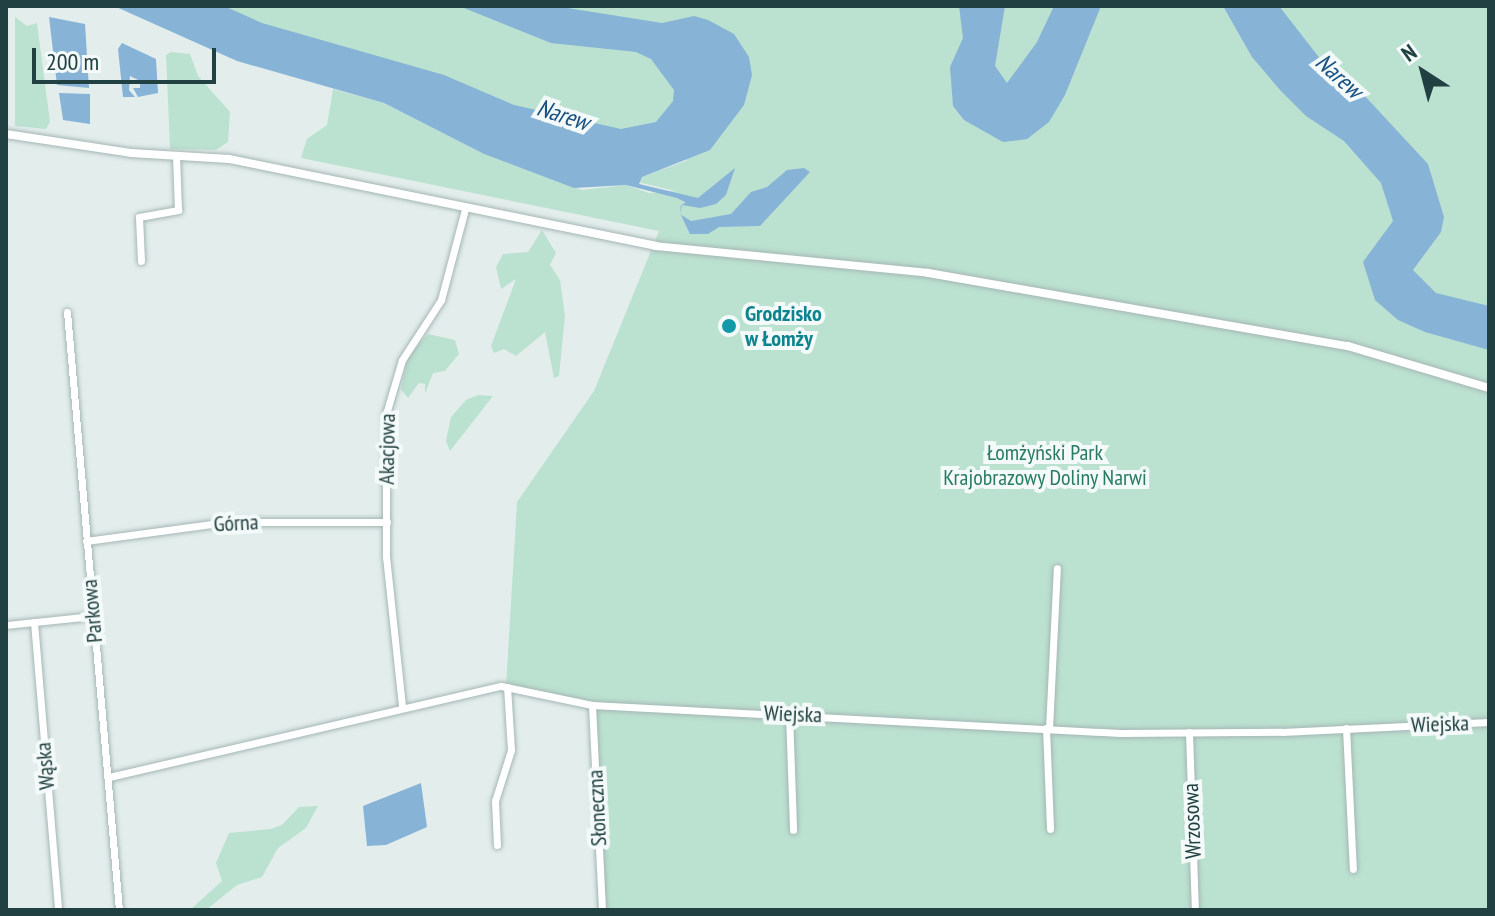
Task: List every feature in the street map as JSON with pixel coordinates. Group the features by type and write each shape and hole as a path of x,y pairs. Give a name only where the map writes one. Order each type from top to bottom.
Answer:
{"street":[{"path":"6,134 296,171 465,209 655,246 928,273 1321,341 1489,388"},
{"path":"141,261 139,217 178,210 176,155"},
{"name":"Akacjowa","path":"402,706 387,522 390,389 409,349 436,313 465,209"},
{"name":"Parkowa","path":"67,312 119,910"},
{"name":"Górna","path":"86,541 227,522 387,522"},
{"path":"1050,829 1048,728 1057,568"},
{"path":"6,625 92,616"},
{"name":"Wąska","path":"34,622 58,910"},
{"path":"497,845 495,801 511,750 507,687"},
{"name":"Wiejska","path":"109,777 402,706 507,687 592,705 1048,728 1189,732 1489,722"},
{"name":"Słoneczna","path":"592,705 602,910"},
{"path":"789,713 793,830"},
{"path":"1346,728 1353,869"},
{"name":"Wrzosowa","path":"1189,732 1195,910"}],"green space":[{"name":"Łomżyński Park Krajobrazowy Doliny Narwi","path":"194,6 1489,6 1489,910 598,910 590,702 506,686 517,502 594,391 659,231 301,158 307,139 327,125 333,89 384,103 484,154 582,190 626,185 649,193 675,191 638,182 642,177 688,160"},
{"path":"15,17 27,26 37,23 50,122 46,129 15,126"},
{"path":"171,52 190,54 198,76 230,112 228,142 216,150 170,149 166,55"},
{"path":"542,230 556,253 550,265 560,280 565,316 559,376 554,378 545,332 516,356 504,349 494,353 491,346 516,279 501,289 496,267 503,254 528,252"},
{"path":"428,334 455,340 459,354 445,371 433,373 425,394 425,384 419,383 408,398 401,389 408,357"},
{"path":"478,395 493,396 450,451 446,441 451,417 466,400"},
{"path":"318,806 306,828 278,848 262,877 237,885 206,910 190,910 222,881 216,863 229,833 271,829 282,825 299,807"}],"water":[{"path":"114,6 224,6 262,23 444,75 514,105 621,129 656,122 673,101 674,90 651,59 636,52 551,43 459,6 555,6 662,23 694,16 734,34 749,57 752,75 744,105 710,150 642,177 639,184 698,198 735,168 726,195 716,204 700,208 682,205 685,202 677,198 626,185 574,188 484,154 384,103 237,61"},
{"path":"959,6 1005,6 995,66 1007,83 1037,42 1054,6 1101,6 1065,95 1049,122 1027,139 1003,142 964,120 953,106 950,67 963,38"},
{"name":"Narew","path":"1223,6 1279,6 1325,65 1362,93 1428,164 1444,217 1441,232 1413,270 1436,293 1489,306 1489,350 1425,332 1398,320 1375,300 1363,262 1393,221 1381,183 1344,141 1306,116 1280,90 1252,57"},
{"path":"49,17 85,24 89,88 57,85"},
{"path":"122,43 156,59 158,93 138,97 133,88 140,88 140,81 130,76 129,90 135,97 123,97 118,49"},
{"path":"59,93 90,94 90,124 63,120"},
{"path":"804,168 810,172 760,226 719,227 708,234 690,234 681,214 691,221 731,214 751,192 767,187 787,170"},
{"path":"421,783 427,827 386,845 367,846 363,806"}],"place":[{"name":"Grodzisko w Łomży","path":"729,326"}]}
